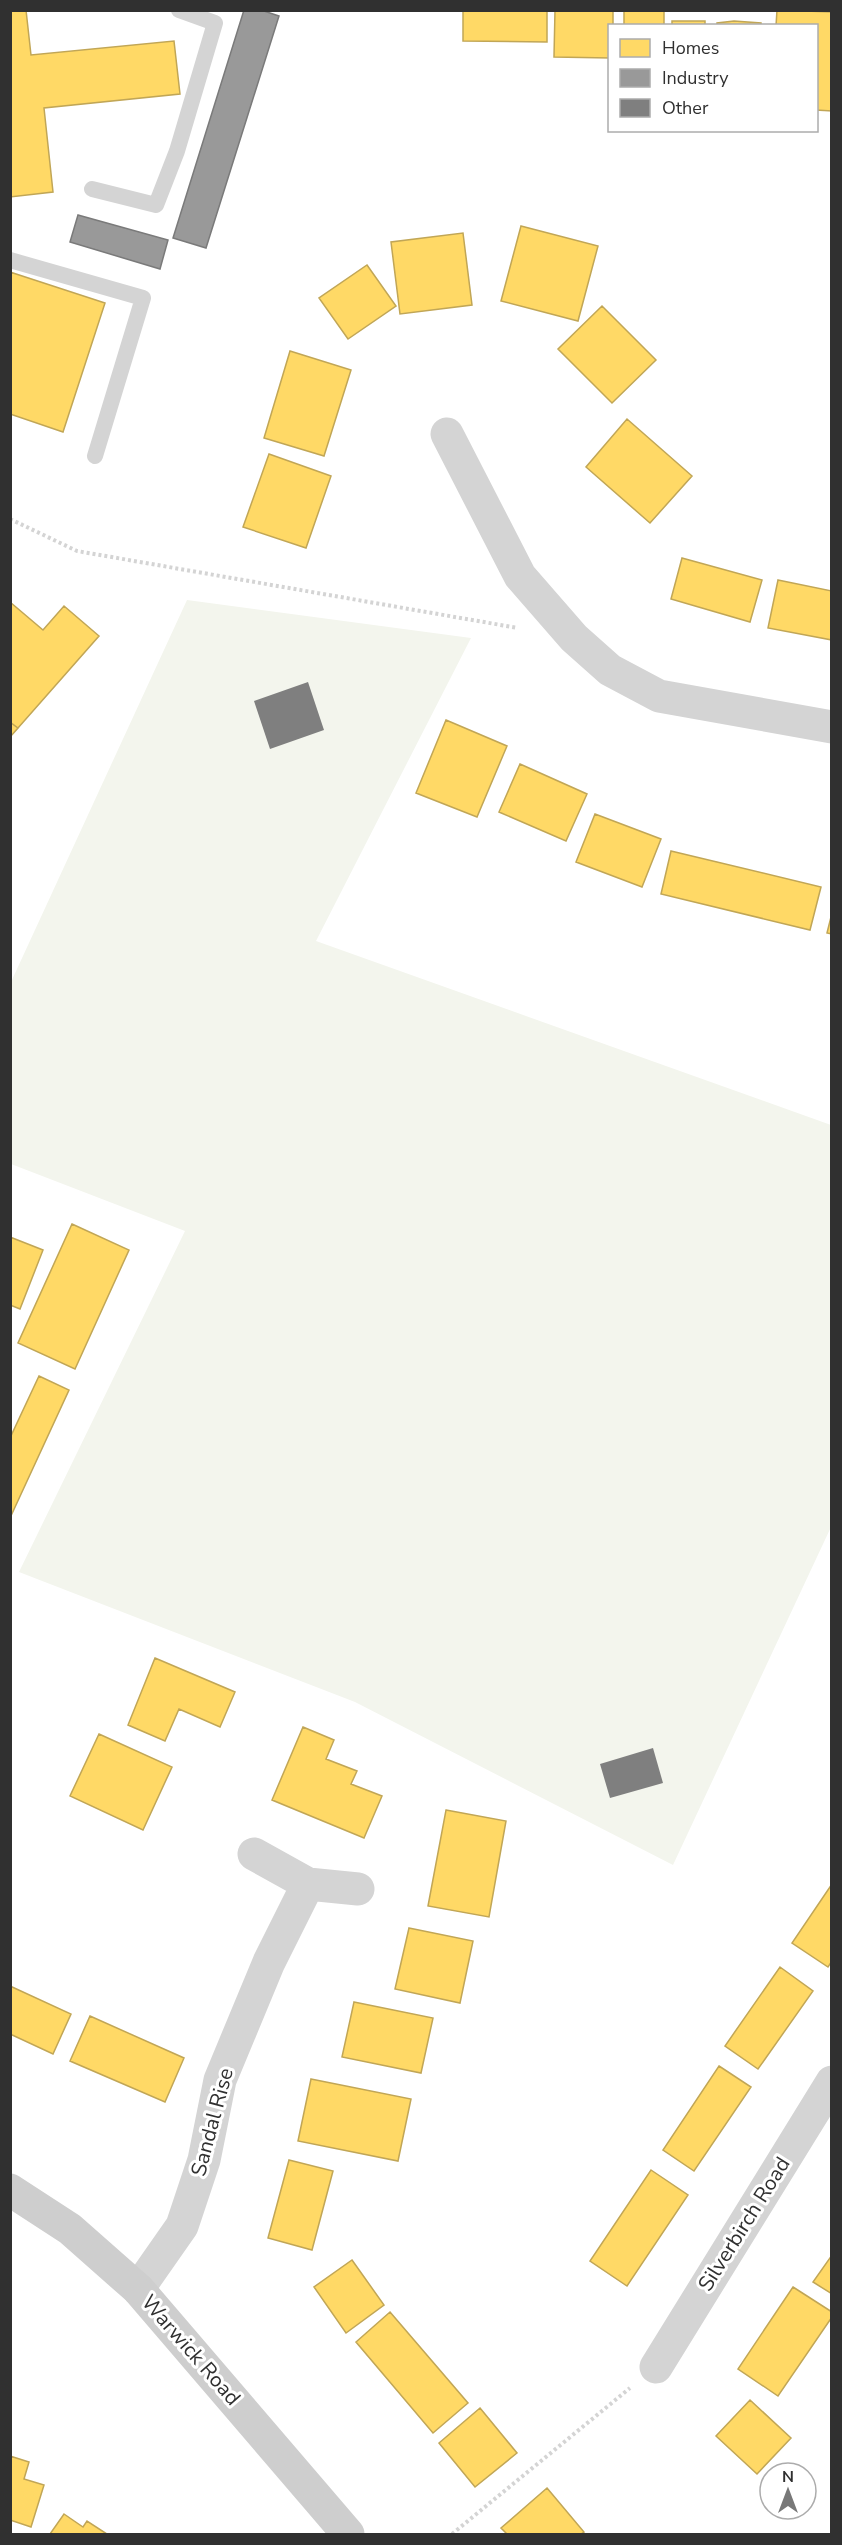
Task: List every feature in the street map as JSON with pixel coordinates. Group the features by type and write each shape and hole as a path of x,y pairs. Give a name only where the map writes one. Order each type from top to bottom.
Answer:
{"main road":[{"name":"Warwick Road","path":"10,2190 70,2229 138,2289 348,2535"}],"street":[{"path":"447,434 520,576 574,638 610,670 659,696 831,727"},
{"path":"254,1854 308,1884 358,1889"},
{"name":"Sandal Rise","path":"138,2289 182,2226 204,2160 220,2080 269,1962 308,1884"},
{"name":"Silverbirch Road","path":"656,2367 831,2082"}],"lane":[{"path":"92,189 156,205 177,151 215,23 178,10"},
{"path":"10,260 143,298 95,456"}],"path":[{"path":"10,519 77,551 574,638"},
{"path":"452,2535 656,2367"}],"shaded area":[{"path":"187,600 471,638 316,941 831,1125 831,1527 673,1865 355,1702 19,1572 185,1231 11,1164 11,982"}],"building: Homes":[{"path":"10,10 26,10 31,55 174,41 180,94 44,108 53,192 10,197"},
{"path":"463,10 547,10 547,42 463,41"},
{"path":"555,10 613,10 613,24 608,24 608,58 554,57"},
{"path":"624,10 664,10 664,24 624,24"},
{"path":"777,10 832,12 832,111 818,110 818,24 776,24"},
{"path":"672,21 705,21 705,24 672,24"},
{"path":"734,21 761,24 717,24"},
{"path":"521,226 598,246 578,321 501,301"},
{"path":"463,233 472,305 400,314 391,242"},
{"path":"367,265 396,306 348,339 319,298"},
{"path":"10,272 105,303 63,432 10,414"},
{"path":"602,306 656,360 612,403 558,349"},
{"path":"290,351 351,370 324,456 264,438"},
{"path":"627,419 692,476 650,523 586,467"},
{"path":"269,454 331,476 306,548 243,527"},
{"path":"682,558 762,580 750,622 671,599"},
{"path":"778,580 832,591 832,640 768,628"},
{"path":"10,602 43,630 64,606 99,636 18,728 10,722"},
{"path":"446,720 507,746 477,817 416,793"},
{"path":"10,722 18,728 10,737"},
{"path":"520,764 587,794 566,841 499,812"},
{"path":"595,814 661,839 642,887 576,862"},
{"path":"671,851 821,887 810,930 661,894"},
{"path":"832,913 832,934 827,933"},
{"path":"72,1224 129,1250 75,1369 18,1343"},
{"path":"10,1237 43,1250 20,1309 10,1305"},
{"path":"39,1376 69,1390 10,1518 10,1438"},
{"path":"155,1658 235,1692 220,1727 179,1709 165,1741 128,1725"},
{"path":"303,1727 334,1740 326,1759 357,1771 351,1784 382,1796 364,1838 272,1800"},
{"path":"99,1734 172,1767 143,1830 70,1796"},
{"path":"446,1810 506,1821 489,1917 428,1906"},
{"path":"832,1884 832,1961 828,1967 792,1943"},
{"path":"409,1928 473,1941 460,2003 395,1989"},
{"path":"780,1967 813,1991 758,2069 725,2046"},
{"path":"10,1986 71,2014 53,2054 10,2034"},
{"path":"354,2002 433,2018 421,2073 342,2057"},
{"path":"90,2016 184,2058 165,2102 70,2061"},
{"path":"719,2066 751,2087 694,2171 663,2150"},
{"path":"311,2079 411,2099 398,2161 298,2141"},
{"path":"289,2160 333,2171 312,2250 268,2238"},
{"path":"651,2170 688,2195 627,2286 590,2261"},
{"path":"832,2255 832,2294 813,2282"},
{"path":"352,2260 384,2305 346,2333 314,2287"},
{"path":"793,2287 832,2312 832,2317 778,2396 738,2369"},
{"path":"390,2312 468,2403 433,2433 356,2342"},
{"path":"750,2400 791,2438 769,2461 758,2461 757,2474 716,2436"},
{"path":"480,2408 517,2453 475,2487 439,2443"},
{"path":"10,2456 29,2462 24,2479 44,2485 31,2527 10,2520"},
{"path":"547,2488 584,2532 581,2534 507,2534 501,2528"},
{"path":"64,2514 83,2527 87,2521 107,2534 50,2534"}],"building: Industry":[{"path":"244,10 261,10 279,16 206,248 173,238"},
{"path":"78,215 168,240 160,269 70,242"}],"building: Other":[{"path":"308,682 324,730 270,749 254,701"},
{"path":"653,1748 663,1783 610,1798 600,1764"}]}
